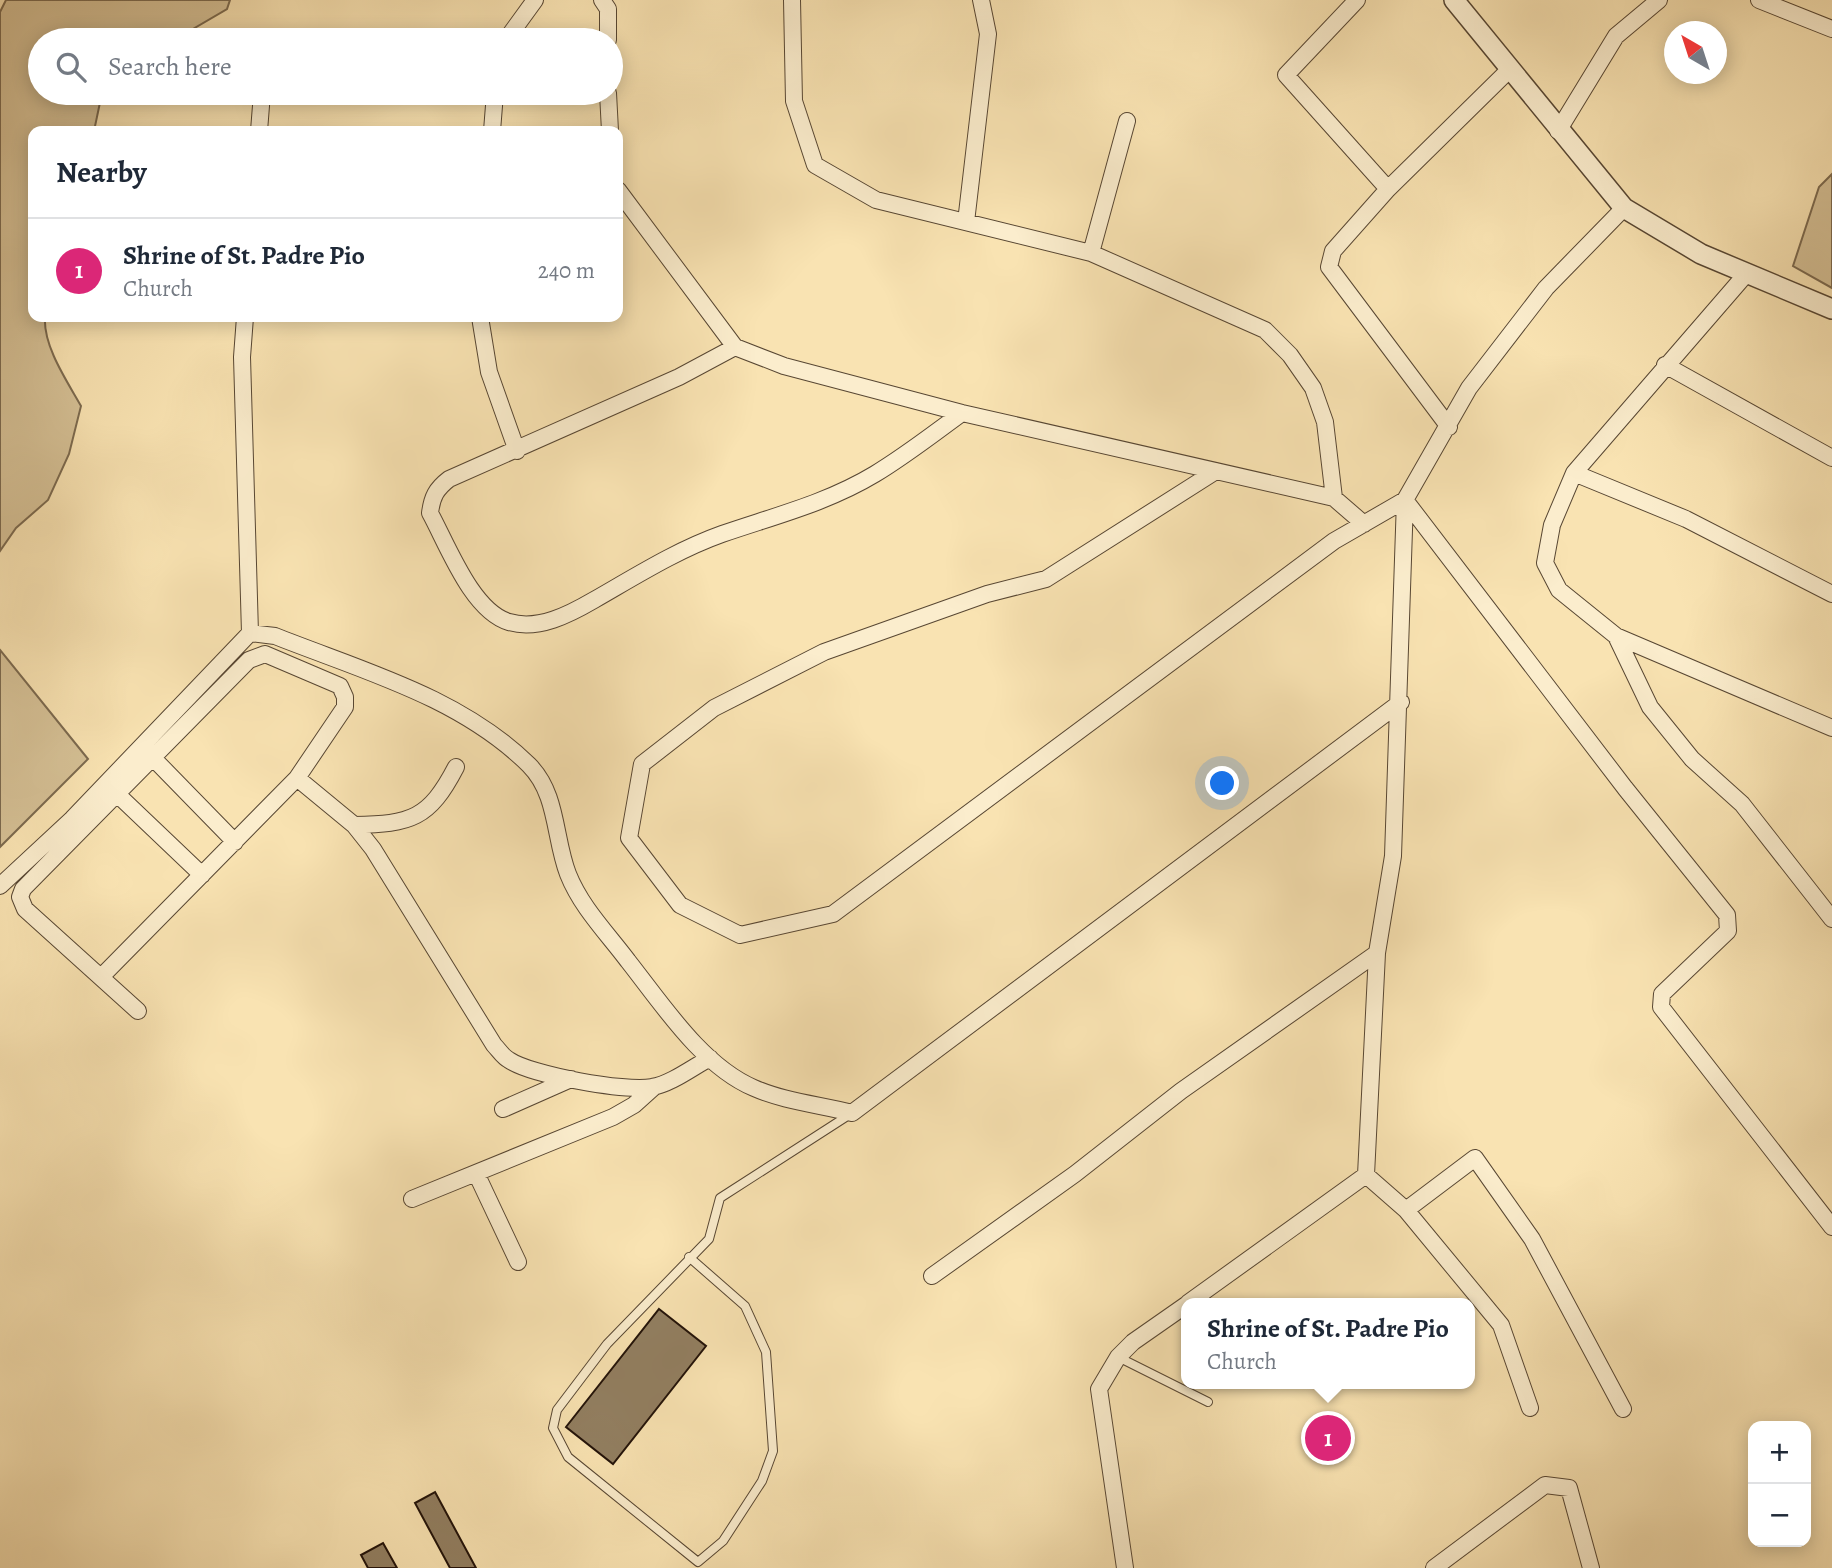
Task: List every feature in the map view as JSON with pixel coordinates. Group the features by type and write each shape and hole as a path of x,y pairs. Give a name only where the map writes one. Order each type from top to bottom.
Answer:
{"street":[{"path":"515,28 535,0"},
{"path":"602,0 608,9 608,28"},
{"path":"792,0 794,101 815,165 876,200 1091,253 1265,330 1313,388 1325,422 1334,498"},
{"path":"966,222 988,34 981,0"},
{"path":"1357,0 1286,75 1388,189"},
{"path":"1454,0 1558,131 1624,208 1701,254 1832,309"},
{"path":"1558,131 1615,36 1659,0"},
{"path":"1759,0 1832,29"},
{"path":"1449,428 1329,267 1333,251 1388,189 1510,69"},
{"path":"259,126 261,105"},
{"path":"492,126 494,105"},
{"path":"609,105 610,126"},
{"path":"1091,253 1127,121"},
{"path":"623,197 735,346 784,366 962,414 1334,498 1364,523"},
{"path":"1216,471 1046,579 986,594 824,652 714,708 642,764 629,838 680,905 740,935 833,914 1334,541 1405,500 1449,428 1469,388 1546,288 1624,208"},
{"path":"1746,273 1574,473 1552,524 1545,563 1559,590 1616,635 1832,729"},
{"path":"0,886 72,819 250,633 242,369 245,322"},
{"path":"481,322 489,372 517,451"},
{"path":"735,346 679,377 449,479 432,498 430,513 477,600 495,616 511,623 534,625 571,613 696,545 804,508 874,475 962,414"},
{"path":"1665,365 1832,458"},
{"path":"1574,473 1686,519 1832,594"},
{"path":"1366,1175 1377,953 1393,856 1401,702 1405,500"},
{"path":"1405,500 1625,788 1727,915 1728,931 1662,995 1661,1007 1832,1227"},
{"path":"250,633 275,636 437,700 471,720 530,767 553,808 568,872 584,905 668,1013 710,1058 754,1088 852,1113 1401,702"},
{"path":"1616,635 1650,707 1692,759 1742,804 1832,919"},
{"path":"101,977 298,778 345,707 345,697 340,686 330,679 265,654 257,655 243,666 23,889 20,897 25,909 138,1011"},
{"path":"153,758 235,842"},
{"path":"354,825 395,825 412,819 426,810 442,793 456,767"},
{"path":"298,778 354,825 373,849 494,1045 507,1060 523,1068 571,1079 633,1088 654,1087"},
{"path":"118,795 202,875"},
{"path":"1814,896 1832,895"},
{"path":"932,1276 1075,1174 1181,1091 1377,953"},
{"path":"412,1199 614,1117 634,1105 654,1087 710,1058"},
{"path":"503,1109 571,1079"},
{"path":"1406,1210 1475,1158 1532,1239 1623,1409"},
{"path":"476,1173 518,1262"},
{"path":"1366,1175 1406,1210 1500,1325 1530,1408"},
{"path":"1195,1298 1366,1175"},
{"path":"1122,1568 1099,1389 1118,1357 1133,1342 1181,1308"},
{"path":"1434,1568 1545,1485 1569,1488 1591,1568"}],"lane":[{"path":"689,1257 745,1306 766,1352 773,1451 762,1481 723,1541 698,1562 568,1457 554,1428 557,1410 607,1344 689,1257 709,1239 720,1198 852,1113"},
{"path":"1118,1357 1181,1388"},
{"path":"1182,1389 1208,1402"}],"shaded area":[{"path":"6,0 230,0 227,9 195,28 28,28 28,105 99,105 95,126 28,126 28,322 45,322 52,351 81,406 69,454 48,500 16,528 0,551 0,12"},
{"path":"1832,174 1832,288 1793,266 1819,187"},
{"path":"0,650 88,759 0,847"}],"building":[{"path":"659,1309 706,1346 613,1464 566,1427"},
{"path":"435,1492 476,1568 450,1568 415,1503"},
{"path":"383,1543 397,1568 368,1568 361,1555"}],"place":[{"name":"Shrine of St. Padre Pio","path":"1328,1438"}]}
